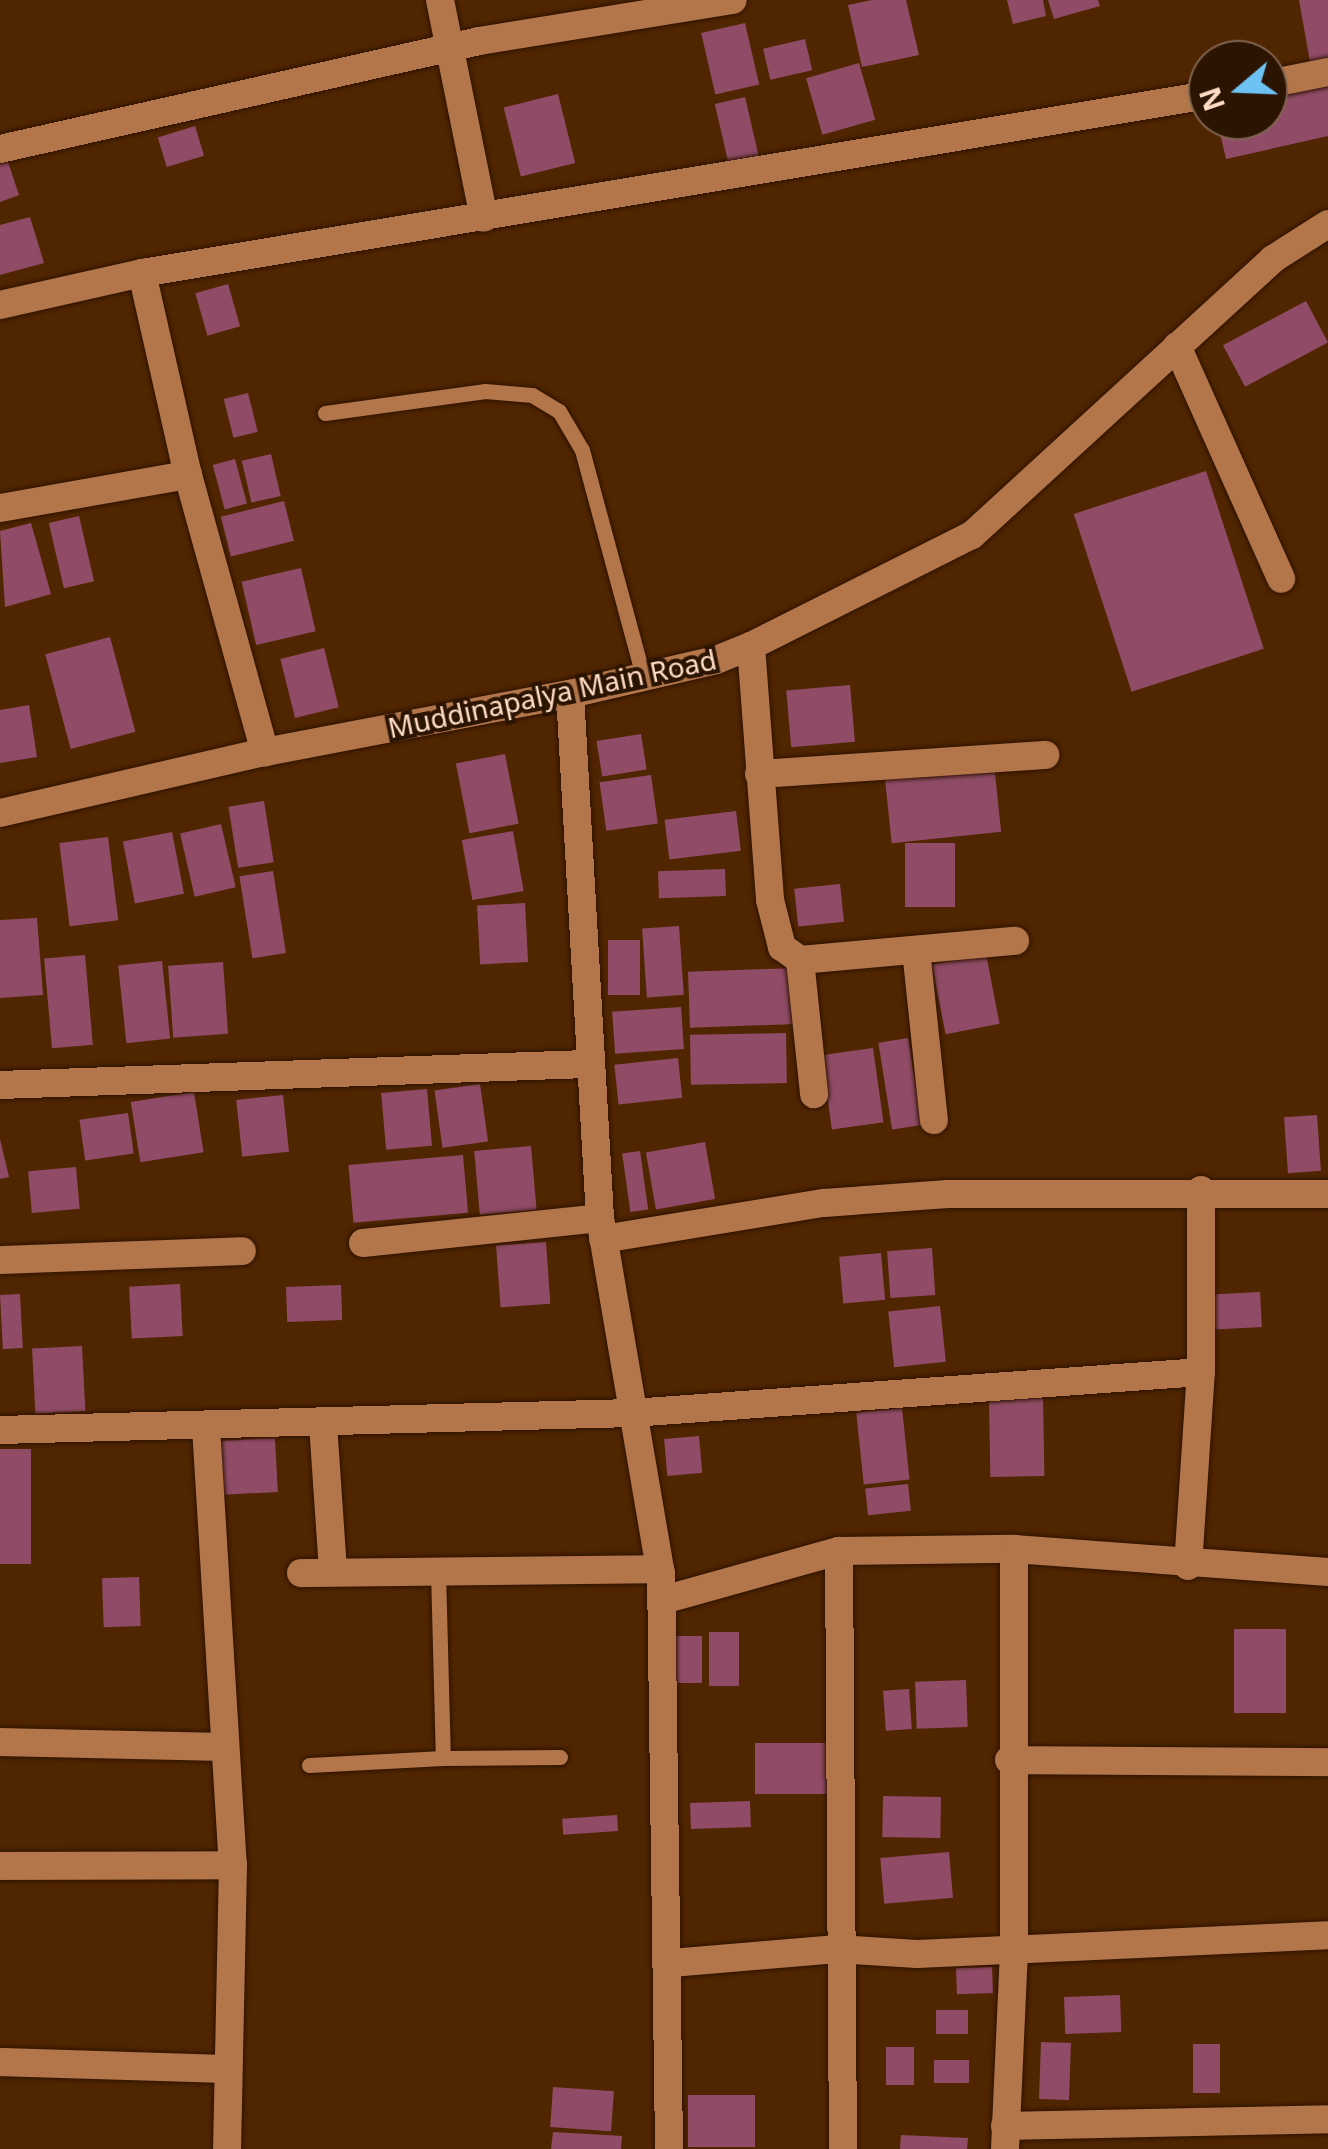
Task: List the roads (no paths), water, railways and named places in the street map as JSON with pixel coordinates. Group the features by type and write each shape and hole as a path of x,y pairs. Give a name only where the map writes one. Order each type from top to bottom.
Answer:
{"street":[{"path":"440,0 484,218"},
{"path":"0,150 452,47 734,0"},
{"path":"1288,80 1328,72"},
{"path":"0,305 142,274 1188,98"},
{"name":"Muddinapalya Main Road","path":"0,813 265,752 570,694 751,646 972,535 1273,259 1328,224"},
{"path":"142,274 188,475 265,752"},
{"path":"1178,346 1280,579"},
{"path":"0,508 188,475"},
{"path":"751,646 770,900 782,947 800,960 1015,941"},
{"path":"570,694 588,1064 602,1228 663,1600 672,1964 669,2149"},
{"path":"759,774 1045,755"},
{"path":"916,950 934,1120"},
{"path":"800,960 814,1094"},
{"path":"0,1085 588,1064"},
{"path":"1188,1566 1201,1372 1201,1190"},
{"path":"363,1244 602,1228 824,1202 1201,1190 1328,1194"},
{"path":"0,1260 242,1251"},
{"path":"0,1430 206,1428 632,1413 1201,1372"},
{"path":"323,1424 332,1572"},
{"path":"206,1428 221,1747 233,1865 227,2149"},
{"path":"1014,1549 1009,1760 1014,1950 1005,2138 1328,2119"},
{"path":"663,1600 838,1550 1014,1549 1188,1566 1328,1572"},
{"path":"838,1550 838,1949 843,2149"},
{"path":"301,1572 660,1568"},
{"path":"0,1742 221,1747"},
{"path":"1009,1760 1328,1762"},
{"path":"0,1866 233,1865"},
{"path":"672,1964 838,1949 1014,1950 1328,1935"},
{"path":"0,2062 228,2069"}],"lane":[{"path":"325,413 486,391 532,395 560,411 582,450 643,676"},
{"path":"438,1571 443,1758"},
{"path":"309,1765 560,1757"}]}
